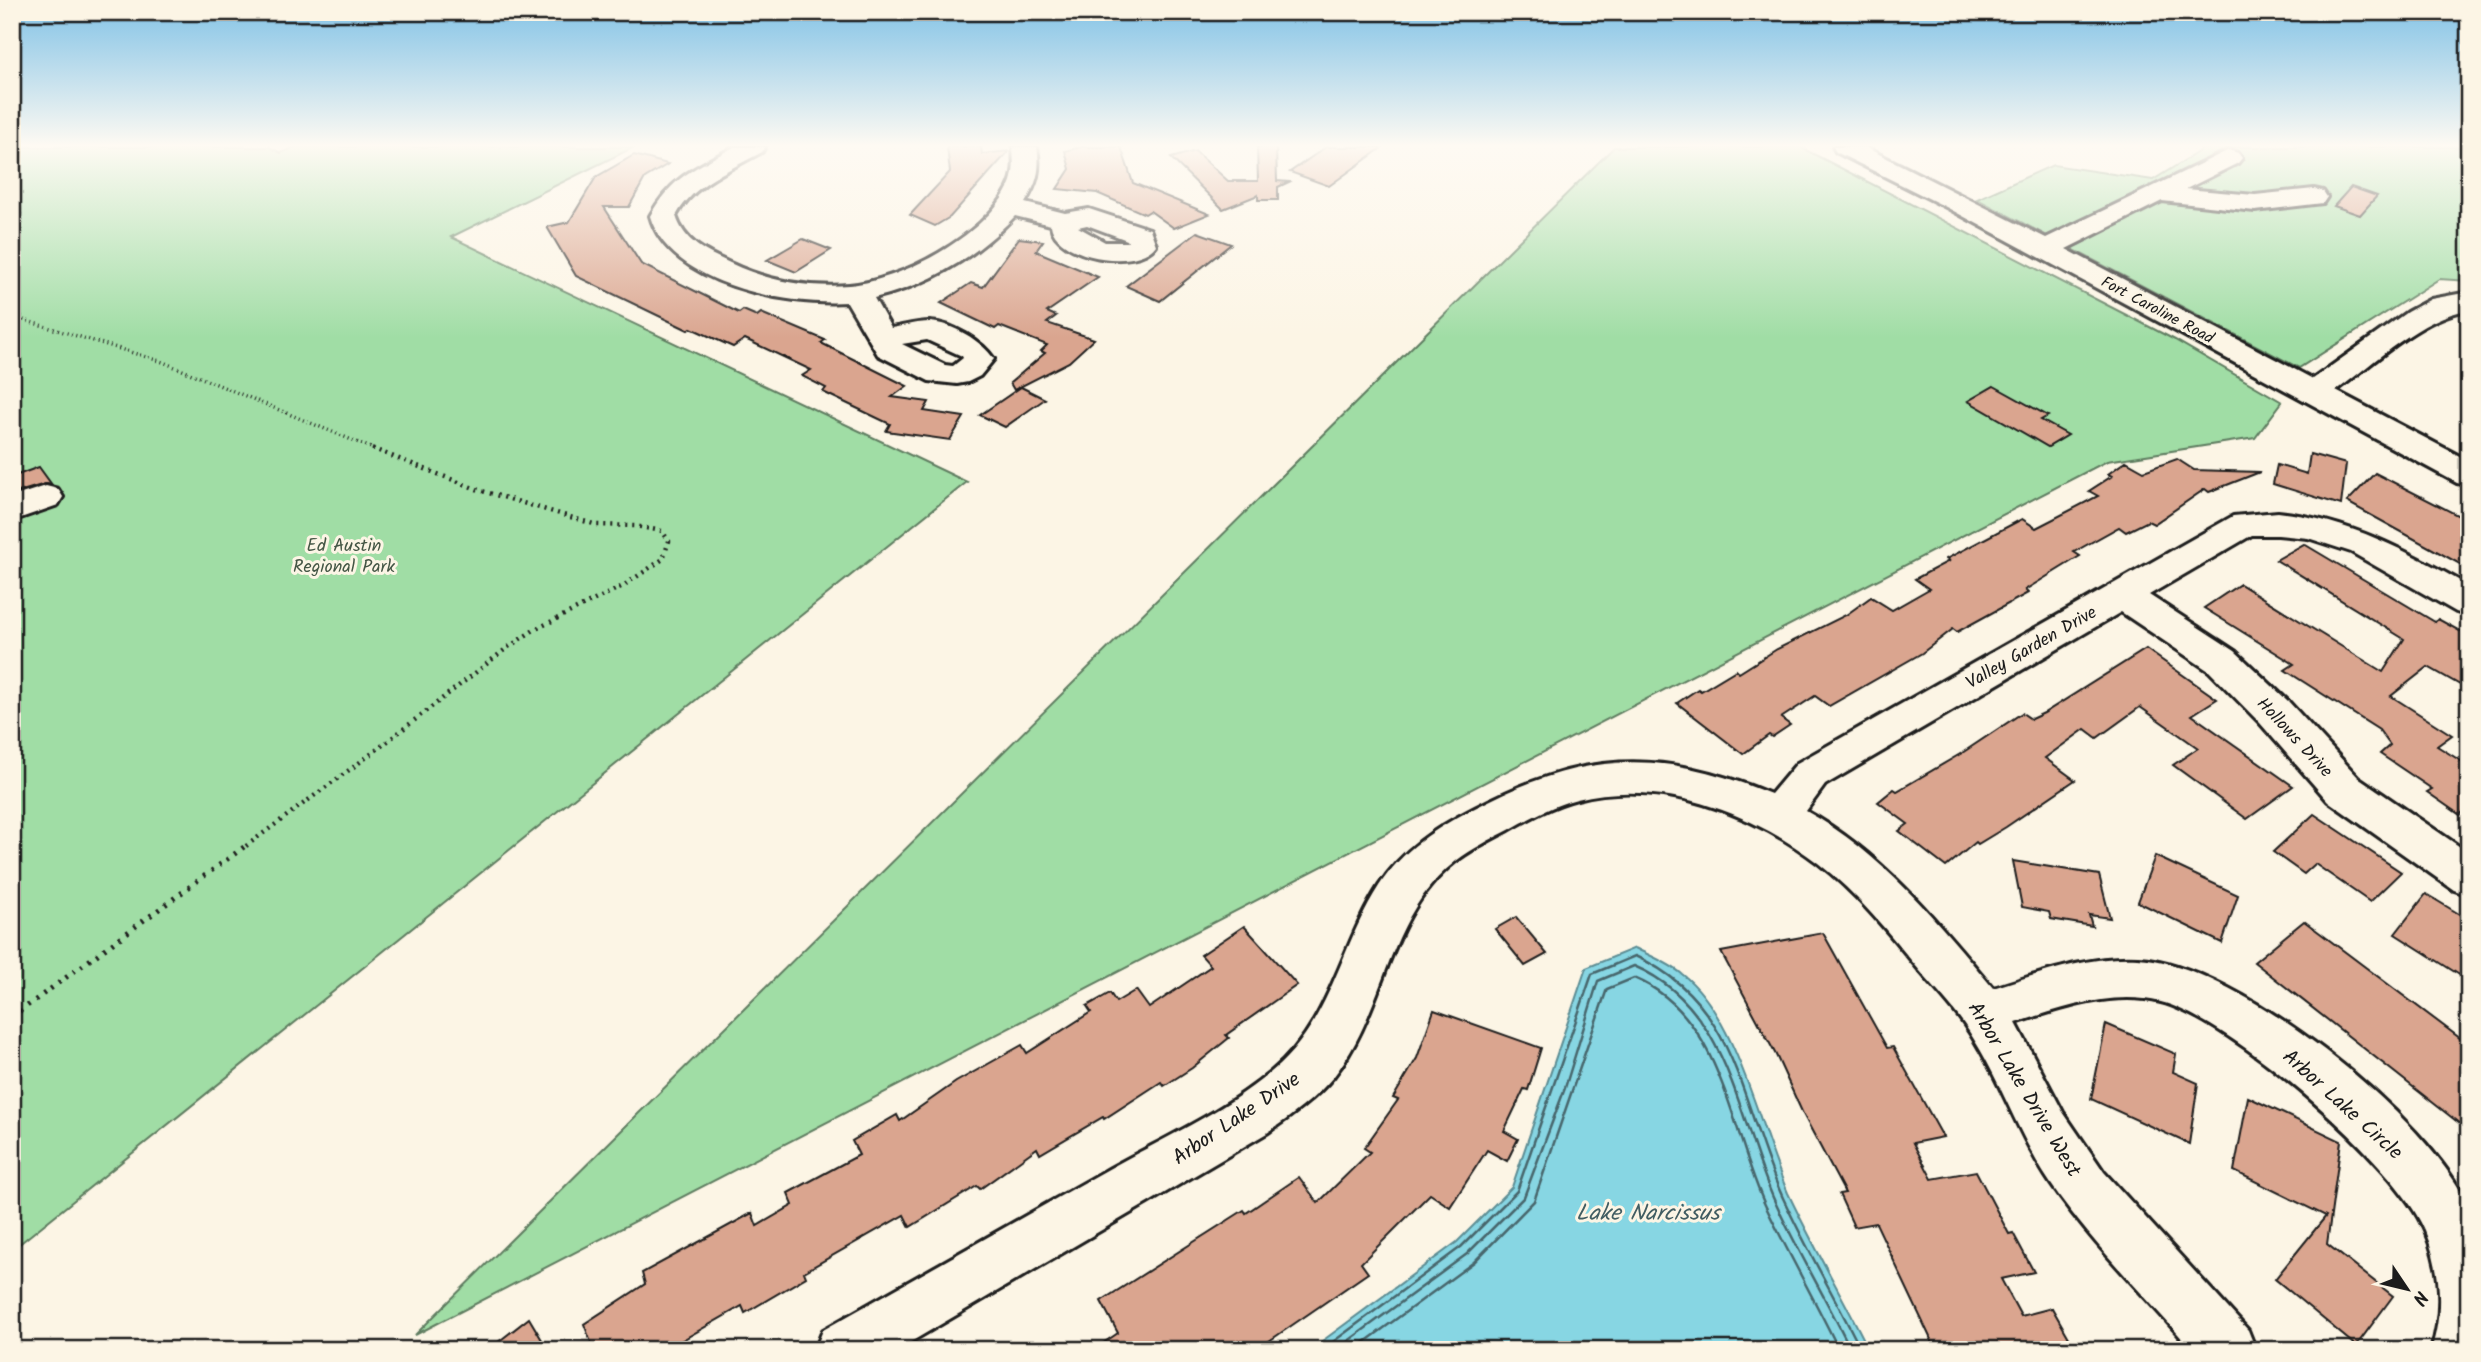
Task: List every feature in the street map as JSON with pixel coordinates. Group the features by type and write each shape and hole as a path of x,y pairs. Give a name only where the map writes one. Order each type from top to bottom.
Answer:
{"street":[{"path":"666,211 663,216 666,229 677,246 694,257 765,289 815,294 856,293 880,289 934,266 1006,211"},
{"path":"1025,211 1065,221"},
{"name":"Fort Caroline Road","path":"1970,211 2469,475"},
{"path":"2045,249 2123,211"},
{"path":"856,293 885,338"},
{"path":"2315,392 2417,318 2441,305 2469,301"},
{"path":"12,510 46,497"},
{"name":"Valley Garden Drive","path":"1779,814 1811,774 2245,524 2279,521 2304,524 2352,538 2469,603"},
{"name":"Hollows Drive","path":"2122,595 2222,661 2274,712 2343,789 2469,877"},
{"name":"Arbor Lake Drive","path":"843,1350 1223,1132 1290,1087 1327,1050 1343,1022 1380,920 1409,878 1440,849 1549,792 1597,780 1670,779 1737,796 1779,814"},
{"name":"Arbor Lake Drive West","path":"1779,814 1815,835 1855,866 1919,932 1984,1012 2030,1102 2072,1171 2117,1228 2228,1350"},
{"name":"Arbor Lake Circle","path":"1984,1012 2109,978 2158,980 2182,987 2239,1016 2299,1062 2389,1140 2425,1182 2446,1215 2463,1269 2468,1323 2459,1350"}],"path":[{"path":"12,240 22,230 22,211"},
{"path":"12,306 24,320 163,362 362,445 480,490 597,525 635,526 662,531 669,541 663,559 623,586 534,630 507,648 375,751 12,1017"}],"green space":[{"name":"Ed Austin Regional Park","path":"12,211 505,211 451,237 967,482 12,1250"},
{"path":"1550,211 1923,211 2175,340 2282,402 2255,438 2107,461 415,1335"},
{"path":"1999,211 2469,211 2469,281 2439,279 2299,368"}],"water":[{"name":"Lake Narcissus","path":"1635,948 1682,974 1701,993 1718,1017 1745,1076 1788,1193 1869,1350 1310,1350 1457,1242 1512,1187 1586,968"}],"building":[{"path":"576,211 606,211 641,264 739,313 743,310 757,316 761,313 825,340 821,343 907,386 892,397 929,402 924,411 964,417 950,440 886,431 890,424 823,392 826,388 802,376 811,370 745,339 733,347 691,328 688,330 576,276 547,227 569,222"},
{"path":"914,211 956,211 935,226 910,215"},
{"path":"1137,211 1201,211 1209,214 1174,228 1150,211 1145,214"},
{"path":"2347,211 2364,211 2360,215"},
{"path":"1197,232 1231,244 1160,301 1126,286"},
{"path":"1019,238 1043,241 1036,251 1098,277 1047,312 1056,316 1047,323 1094,339 1069,362 1014,390 1010,383 1045,353 1041,351 1047,345 999,326 995,329 941,303 971,283 983,287"},
{"path":"803,239 831,250 796,272 767,260"},
{"path":"1994,386 2048,416 2041,420 2068,435 2048,447 1968,401"},
{"path":"1021,387 1045,399 1005,427 980,415"},
{"path":"2310,454 2346,464 2341,505 2273,484 2277,465 2307,474"},
{"path":"2177,459 2194,470 2260,472 2209,492 2205,489 2154,524 2148,521 2126,532 2119,527 2074,552 2080,556 2025,590 2028,593 1957,632 1953,629 1922,653 1829,706 1815,696 1781,718 1790,725 1772,737 1769,735 1743,754 1677,703 1698,689 1701,691 1736,670 1739,673 1777,649 1846,615 1871,597 1892,610 1929,589 1915,579 1949,561 1946,559 2022,519 2036,528 2098,496 2089,491 2112,476 2108,474 2126,461 2144,471"},
{"path":"39,467 52,485 45,484 12,494 12,477"},
{"path":"2375,473 2469,521 2469,569 2347,502"},
{"path":"2304,544 2435,622 2438,619 2469,636 2469,690 2428,667 2391,696 2452,735 2437,746 2469,766 2469,806 2460,815 2427,792 2432,789 2380,754 2390,745 2379,730 2285,670 2294,664 2204,608 2240,584 2383,672 2404,639 2276,560"},
{"path":"2146,649 2217,699 2192,715 2293,786 2247,819 2173,765 2198,748 2140,707 2097,738 2085,729 2045,758 2075,780 2006,827 1978,844 1976,842 1946,867 1899,831 1908,824 1878,802 1894,789 1897,791 1962,753 2022,713 2031,719 2044,713"},
{"path":"2314,814 2401,872 2370,902 2315,864 2304,874 2273,852"},
{"path":"2155,856 2238,895 2222,943 2138,902"},
{"path":"2013,861 2099,875 2110,918 2089,915 2092,926 2051,919 2049,912 2022,907"},
{"path":"2426,894 2469,920 2469,981 2395,934"},
{"path":"1516,917 1547,954 1525,966 1495,929"},
{"path":"2304,921 2469,1045 2469,1131 2254,962"},
{"path":"1244,926 1297,985 1226,1035 1229,1038 1192,1068 1164,1086 1161,1082 1104,1119 1103,1117 1040,1154 1037,1148 980,1189 977,1186 910,1227 904,1215 804,1272 806,1277 745,1313 742,1306 665,1350 594,1350 584,1324 645,1284 642,1273 752,1213 757,1226 793,1205 788,1193 859,1155 852,1141 897,1115 900,1121 956,1082 1022,1045 1027,1053 1091,1012 1087,1006 1110,993 1116,1002 1136,990 1149,1008 1211,966 1201,955"},
{"path":"1823,933 1887,1048 1893,1047 1943,1137 1913,1143 1932,1179 1976,1171 2009,1234 2013,1233 2034,1272 2001,1279 2021,1316 2052,1308 2076,1350 1936,1350 1876,1223 1854,1227 1839,1194 1845,1193 1721,952"},
{"path":"1434,1010 1541,1048 1528,1090 1524,1089 1504,1131 1518,1139 1507,1161 1487,1150 1450,1207 1430,1194 1361,1263 1368,1273 1256,1350 1093,1350 1118,1333 1101,1301 1244,1210 1246,1213 1299,1177 1318,1203 1370,1152 1364,1148 1398,1100 1393,1098 1417,1058"},
{"path":"2106,1024 2176,1054 2173,1072 2198,1083 2189,1144 2091,1099"},
{"path":"2248,1097 2341,1141 2327,1244 2393,1296 2356,1346 2275,1279 2326,1216 2234,1171"},
{"path":"529,1318 548,1350 488,1350"}]}
